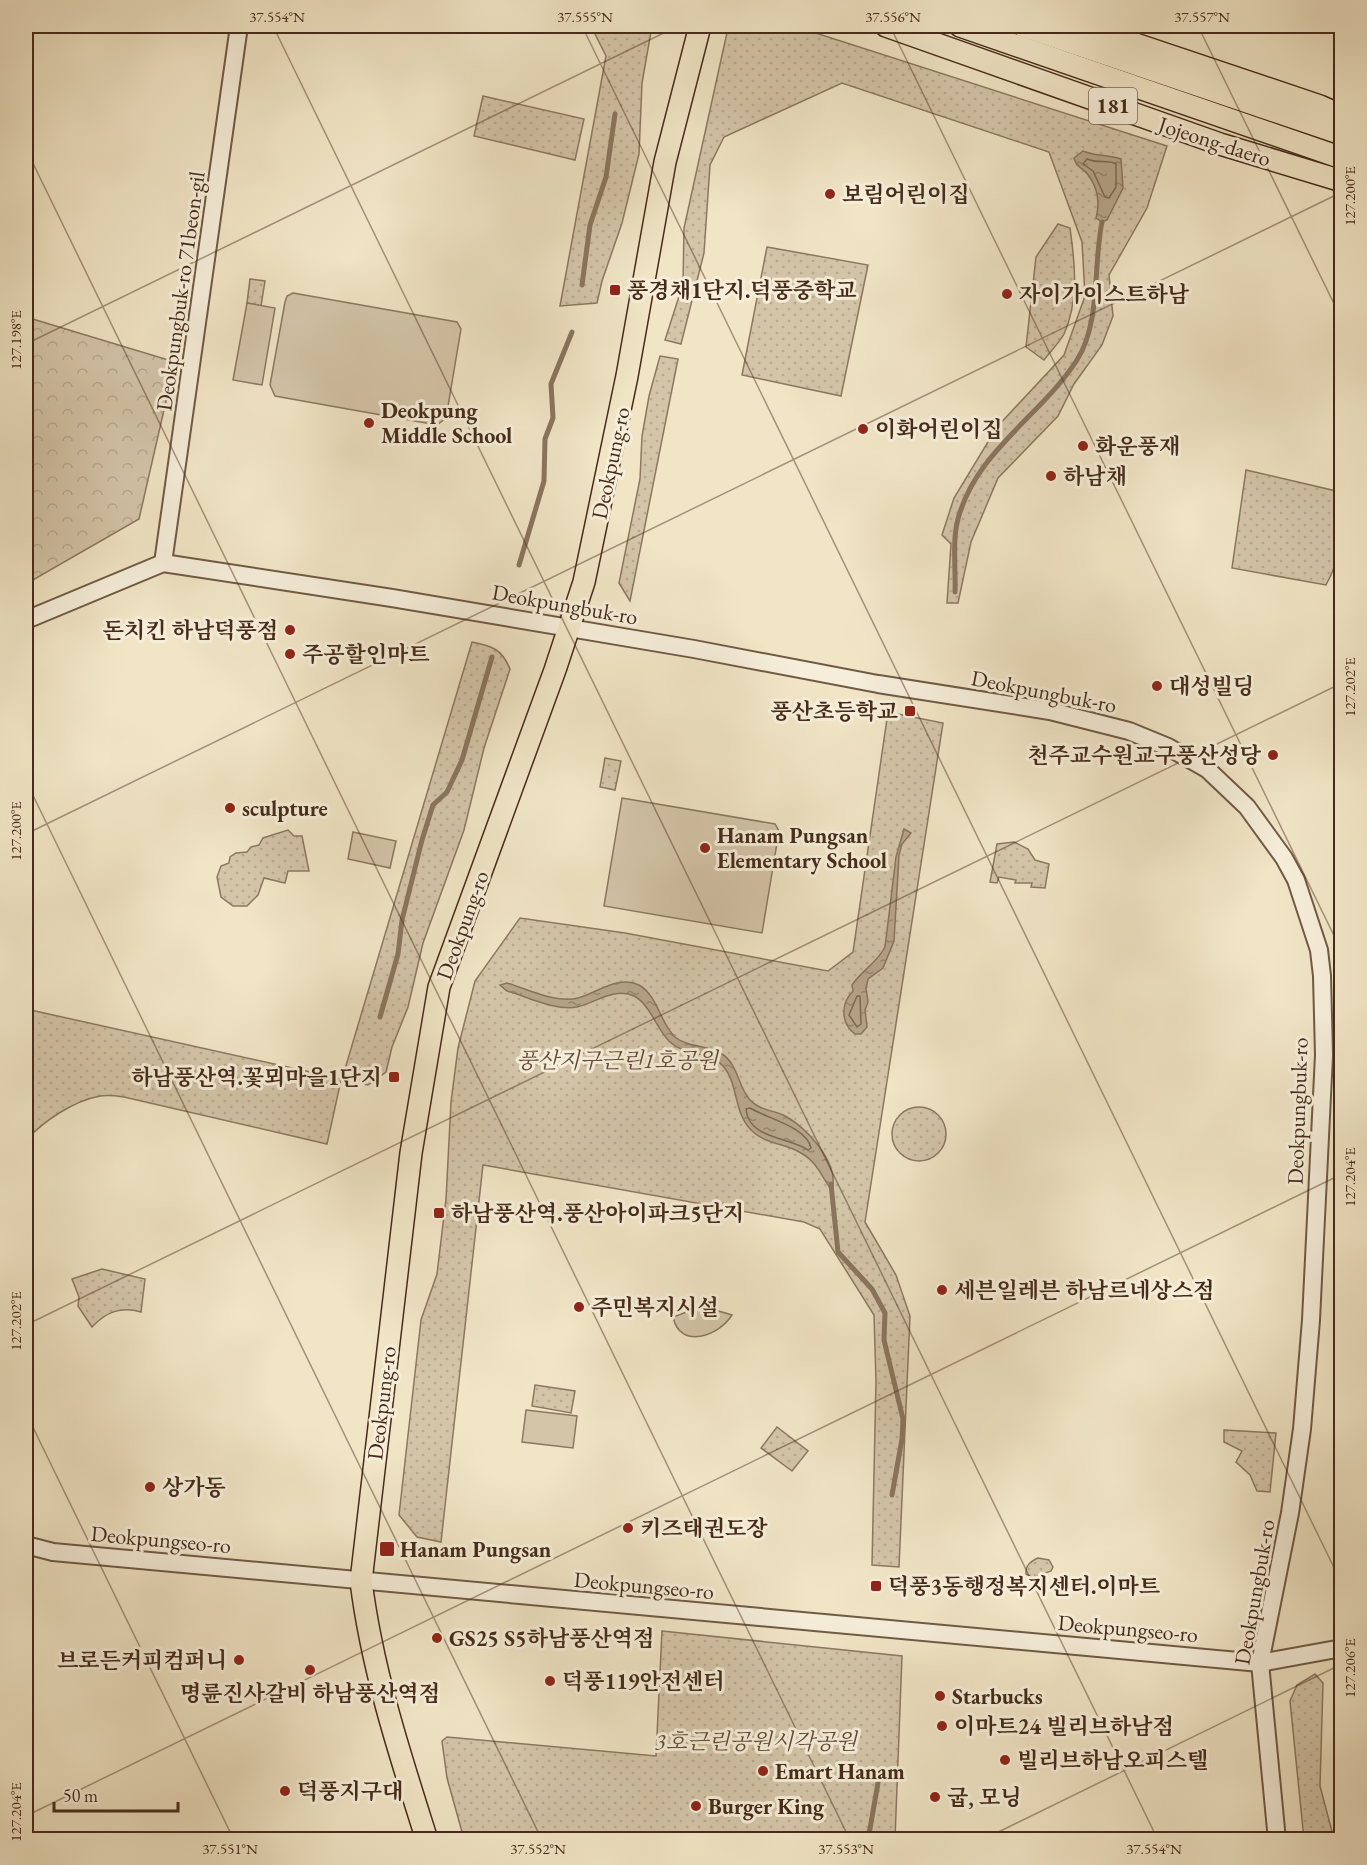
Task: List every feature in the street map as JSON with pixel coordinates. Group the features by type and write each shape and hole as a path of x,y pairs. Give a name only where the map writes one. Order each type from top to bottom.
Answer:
{"main road":[{"name":"Deokpung-ro","path":"427,1839 383,1695 366,1620 361,1581 411,1153 439,987 569,628 599,516 665,162 700,26"},
{"path":"694,47 716,26"},
{"name":"Jojeong-daero","path":"886,26 1220,144 1341,181"},
{"name":"Jojeong-daero","path":"960,26 1341,158"},
{"name":"Jojeong-daero","path":"1023,26 1341,134"},
{"path":"1082,26 1320,106 1341,116"}],"street":[{"name":"Deokpungbuk-ro 71beon-gil","path":"163,563 239,26"},
{"path":"26,620 163,563"},
{"name":"Deokpungbuk-ro","path":"163,563 569,628 887,686 1050,711 1129,731 1168,747 1207,769 1247,807 1278,849 1296,880 1319,950 1322,976 1324,1055 1311,1320 1302,1429 1288,1524 1260,1663 1277,1839"},
{"name":"Deokpungseo-ro","path":"26,1545 53,1552 1260,1663 1341,1648"}],"green space":[{"path":"591,26 652,26 642,83 639,154 622,223 597,303 560,306 606,56"},
{"path":"732,26 794,26 1167,146 1147,208 1109,275 1113,316 1102,345 1074,384 1058,416 998,478 971,542 958,603 947,603 951,544 942,535 954,498 997,427 1064,355 1085,296 1082,242 1049,152 842,83 724,137 710,165 704,253 681,344 665,340 683,284 684,228 728,28"},
{"path":"483,96 584,119 575,160 474,136"},
{"path":"1058,224 1070,228 1074,295 1064,334 1044,360 1026,347 1036,257"},
{"path":"767,247 868,265 841,396 742,375"},
{"path":"250,279 265,281 261,306 247,303"},
{"path":"293,293 457,322 461,329 446,418 437,425 275,396 270,385 285,302 287,296"},
{"path":"247,303 275,308 262,385 233,380"},
{"path":"26,317 175,362 139,519 26,584"},
{"path":"660,356 678,359 630,601 619,583 640,479 642,436 649,396"},
{"path":"1246,470 1336,491 1341,527 1339,551 1326,585 1232,568"},
{"path":"472,642 496,650 510,669 484,748 464,830 423,943 408,1007 392,1047 386,1072 368,1085 341,1080 327,1144 124,1097 109,1096 100,1096 69,1107 50,1119 26,1140 26,1009 342,1079"},
{"name":"풍산지구근린1호공원","path":"888,712 943,723 865,1222 896,1275 910,1316 899,1567 872,1565 876,1381 874,1315 820,1229 804,1222 483,1165 441,1542 417,1537 399,1515 421,1320 437,1274 446,1199 451,1102 458,1048 475,981 520,918 625,933 828,971 853,952"},
{"path":"605,758 621,761 615,790 600,787"},
{"path":"622,798 775,824 779,831 762,933 604,906"},
{"path":"288,830 294,836 302,836 309,871 288,871 285,883 264,878 258,895 247,906 233,906 221,897 217,877 221,866 229,863 230,857 236,853 247,852 251,847 259,845 263,838"},
{"path":"353,832 396,841 390,868 348,859"},
{"path":"1014,842 1028,849 1035,860 1049,864 1045,888 1031,887 1032,883 1015,883 1016,880 999,877 997,883 990,882 997,844"},
{"path":"914,1107 924,1107 934,1111 942,1119 946,1134 942,1149 934,1157 924,1161 914,1161 904,1157 896,1149 892,1139 892,1129 896,1119 904,1111"},
{"path":"102,1269 145,1279 141,1312 120,1310 103,1317 92,1327 78,1306 79,1297 72,1279"},
{"path":"712,1309 732,1315 718,1329 700,1336 683,1334 673,1317 692,1310"},
{"path":"535,1385 575,1391 571,1413 532,1406"},
{"path":"526,1410 577,1416 573,1448 522,1442"},
{"path":"777,1427 808,1451 792,1471 761,1448"},
{"path":"1224,1430 1276,1433 1270,1492 1257,1491 1250,1475 1236,1462 1242,1451 1224,1442"},
{"path":"1038,1558 1049,1560 1053,1567 1051,1571 1033,1578 1026,1574 1026,1568"},
{"name":"3호근린공원시각공원","path":"662,1631 902,1656 895,1839 464,1839 447,1778 442,1741 447,1737 656,1756"},
{"path":"1315,1674 1323,1683 1320,1786 1334,1839 1304,1839 1290,1701 1297,1685"}],"water":[{"path":"1083,151 1121,159 1123,188 1107,220 1102,222 1096,218 1098,202 1092,181 1087,173 1076,164 1074,158"},
{"path":"904,829 911,833 902,844 899,855 894,941 883,968 868,979 866,988 868,1002 865,1010 867,1027 861,1034 855,1034 847,1024 844,1007 853,991 852,985 878,958 885,947 896,857"},
{"path":"631,982 639,985 651,996 675,1037 680,1041 722,1054 735,1070 750,1100 761,1108 792,1120 811,1136 831,1169 832,1191 807,1157 795,1150 764,1139 752,1131 742,1116 732,1081 723,1066 718,1061 683,1050 670,1042 645,1005 634,996 612,994 569,1008 542,1003 507,991 500,985 507,983 561,999 585,996 615,983"}],"waterway":[{"path":"582,285 590,225 606,177 615,114"},
{"path":"955,592 956,528 967,495 979,473 1062,380 1085,345 1093,311 1102,222"},
{"path":"519,565 544,481 545,439 553,418 551,384 572,332"},
{"path":"380,1017 398,954 402,920 422,840 433,805 447,792 462,760 492,657"},
{"path":"831,1184 838,1252 872,1289 885,1313 884,1340 903,1419 902,1439 892,1495"},
{"path":"868,1840 878,1783"}],"place":[{"name":"보림어린이집","path":"830,194"},
{"name":"풍경채1단지.덕풍중학교","path":"615,290"},
{"name":"자이가이스트하남","path":"1007,294"},
{"name":"Deokpung Middle School","path":"369,423"},
{"name":"이화어린이집","path":"863,429"},
{"name":"화운풍재","path":"1083,446"},
{"name":"하남채","path":"1051,476"},
{"name":"돈치킨 하남덕풍점","path":"290,630"},
{"name":"주공할인마트","path":"290,654"},
{"name":"대성빌딩","path":"1157,686"},
{"name":"풍산초등학교","path":"910,711"},
{"name":"천주교수원교구풍산성당","path":"1273,755"},
{"name":"sculpture","path":"230,808"},
{"name":"Hanam Pungsan Elementary School","path":"705,848"},
{"name":"하남풍산역.꽃뫼마을1단지","path":"394,1077"},
{"name":"하남풍산역.풍산아이파크5단지","path":"439,1213"},
{"name":"세븐일레븐 하남르네상스점","path":"942,1290"},
{"name":"주민복지시설","path":"579,1307"},
{"name":"상가동","path":"150,1487"},
{"name":"키즈태권도장","path":"628,1528"},
{"name":"Hanam Pungsan","path":"387,1549"},
{"name":"덕풍3동행정복지센터.이마트","path":"876,1586"},
{"name":"GS25 S5하남풍산역점","path":"437,1638"},
{"name":"브로든커피컴퍼니","path":"239,1660"},
{"name":"명륜진사갈비 하남풍산역점","path":"310,1670"},
{"name":"덕풍119안전센터","path":"550,1681"},
{"name":"Starbucks","path":"940,1696"},
{"name":"이마트24 빌리브하남점","path":"942,1726"},
{"name":"빌리브하남오피스텔","path":"1005,1760"},
{"name":"Emart Hanam","path":"763,1771"},
{"name":"덕풍지구대","path":"285,1791"},
{"name":"굽, 모닝","path":"935,1797"},
{"name":"Burger King","path":"696,1806"}]}
